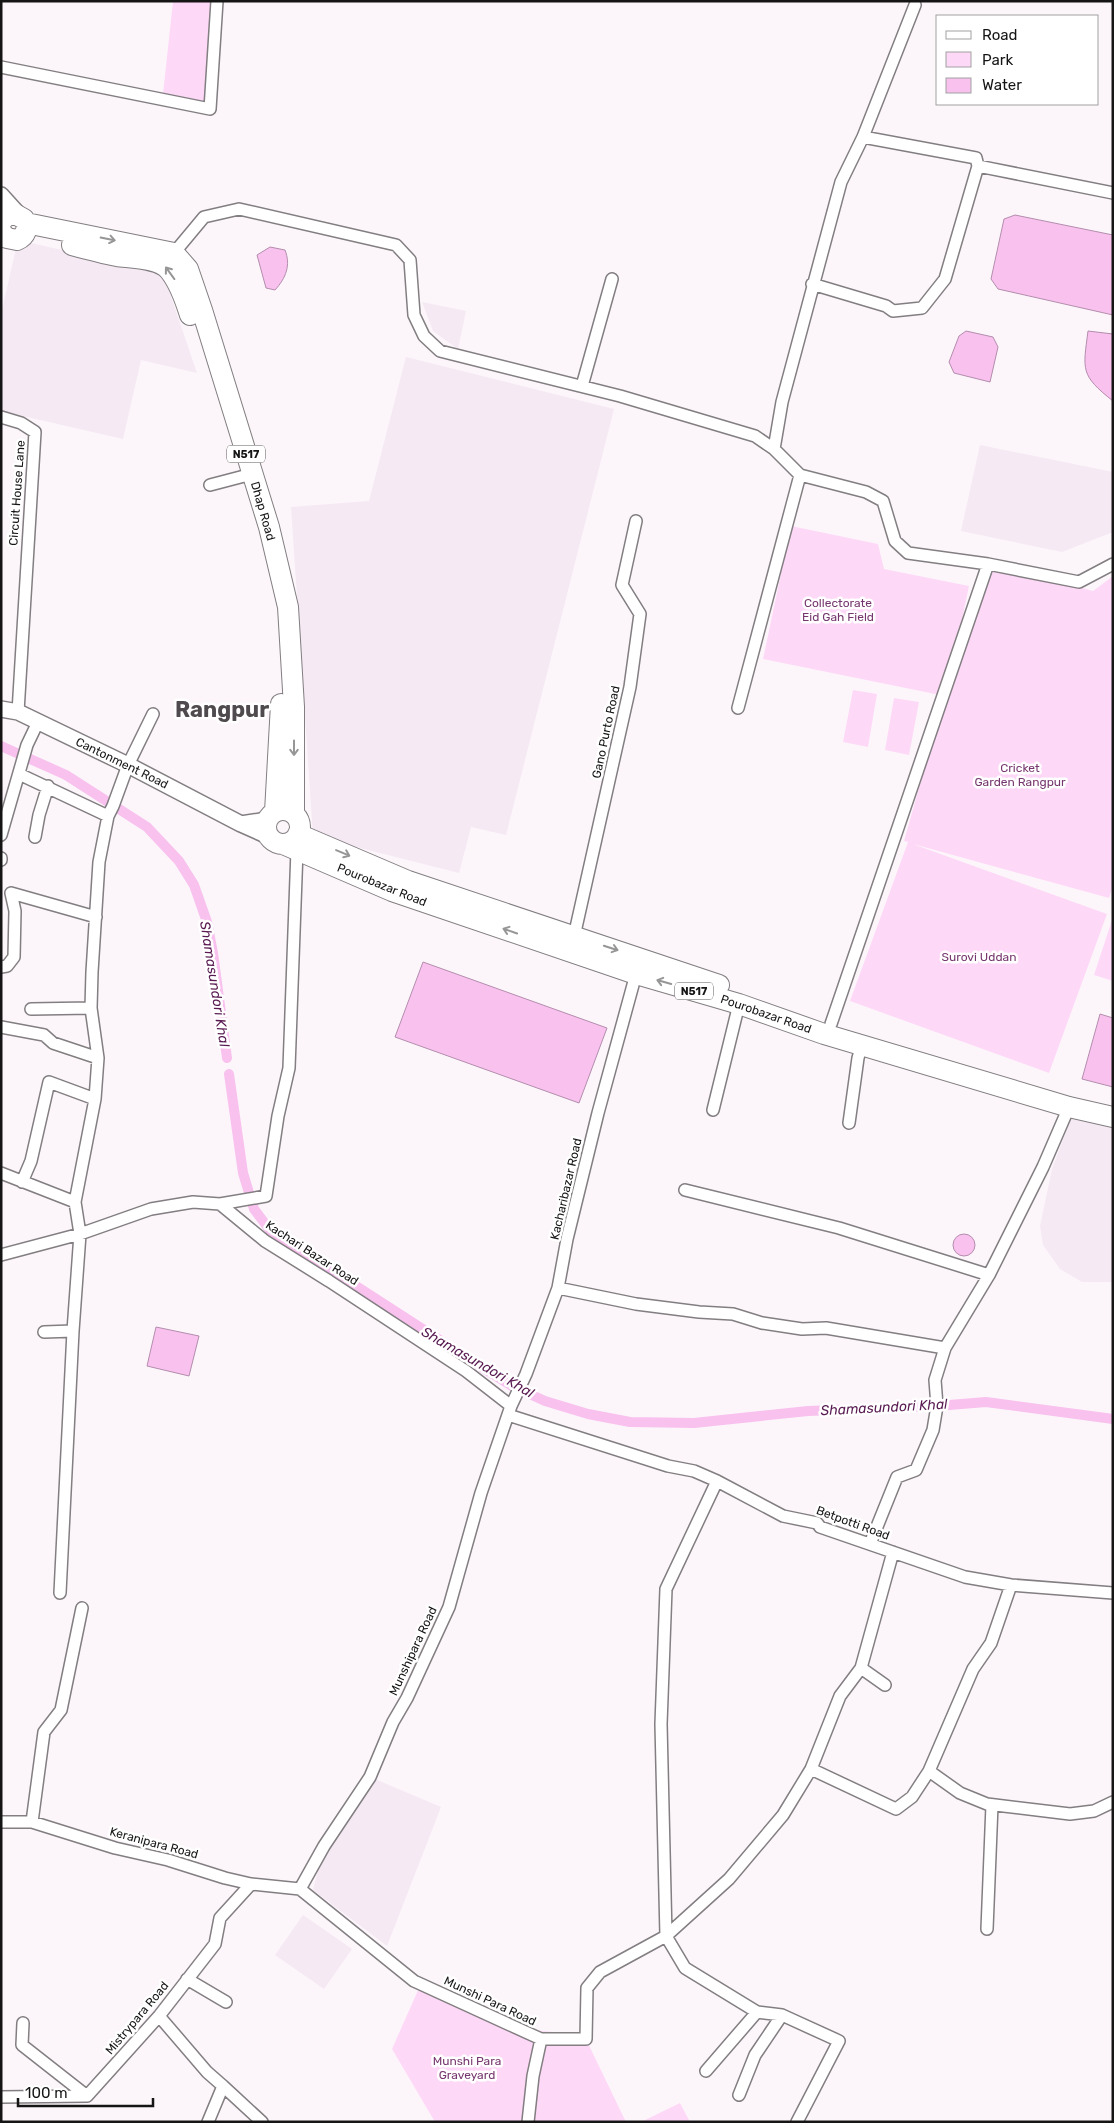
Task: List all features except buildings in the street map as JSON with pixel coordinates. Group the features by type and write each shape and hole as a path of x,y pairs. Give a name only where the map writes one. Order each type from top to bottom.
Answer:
{"highway":[{"path":"9,221 174,253"},
{"name":"Dhap Road","path":"9,221 118,256 144,258 169,270 184,295 246,476"},
{"name":"Dhap Road","path":"174,253 188,269 196,291 246,476 256,530 275,609 281,707 283,830"},
{"name":"Pourobazar Road","path":"283,830 571,944 636,974 739,1004 824,1034 1069,1107 1113,1117"},
{"name":"Pourobazar Road","path":"571,944 1075,1097 1113,1105"}],"main road":[{"path":"1,195 9,221"},
{"name":"Cantonment Road","path":"1,709 18,712 128,765 241,824 283,830"}],"street":[{"path":"1,66 210,109 217,1"},
{"path":"774,449 782,402 812,284 842,182 863,137 915,5"},
{"path":"812,284 886,306 893,311 922,308 945,279 978,166 976,158 863,137"},
{"path":"978,166 1113,193"},
{"path":"174,253 204,217 239,209 396,245 410,260 414,315 424,336 440,351 582,386 755,436 774,449 800,475 866,492 883,501 895,541 908,553 988,564 1079,582 1113,564"},
{"path":"582,386 612,279"},
{"name":"Circuit House Lane","path":"1,417 21,423 35,432 18,712"},
{"path":"738,708 800,475"},
{"path":"210,485 246,476"},
{"name":"Gano Purto Road","path":"571,944 630,687 640,614 622,585 636,521"},
{"path":"830,1024 988,564"},
{"path":"60,1594 73,1331 74,1202 95,1099 98,1058 91,1008 99,862 108,816 114,806 128,765 153,714"},
{"path":"1,835 27,745 38,722"},
{"path":"19,774 48,786 108,816"},
{"path":"35,837 39,815 48,786"},
{"path":"1,1255 75,1235 151,1209 193,1202 220,1204 266,1196 278,1116 289,1068 283,830"},
{"path":"6,891 96,917"},
{"path":"1,967 7,966 14,957 15,911 6,891"},
{"name":"Kacharibazar Road","path":"509,1411 526,1374 558,1288 567,1239 598,1113 636,974"},
{"path":"714,1110 739,1004"},
{"path":"31,1008 91,1008"},
{"path":"1,1027 44,1035 52,1043 98,1058"},
{"path":"849,1123 858,1058 862,1045"},
{"path":"22,1182 31,1161 49,1082 95,1099"},
{"path":"870,1544 897,1477 916,1470 933,1430 937,1406 935,1380 945,1348 989,1275 1043,1167 1069,1107"},
{"path":"1,1173 74,1202"},
{"path":"685,1190 839,1228 989,1275"},
{"name":"Kachari Bazar Road","path":"220,1204 265,1241 333,1277 469,1366 509,1411"},
{"path":"558,1288 636,1304 733,1314 762,1324 802,1329 826,1328 945,1348"},
{"path":"44,1332 73,1331"},
{"name":"Betpotti Road","path":"509,1411 668,1466 694,1471 717,1481 782,1516 817,1523 820,1527 965,1577 1011,1585 1113,1593"},
{"name":"Munshipara Road","path":"300,1889 324,1846 370,1777 393,1722 407,1698 449,1607 481,1493 509,1411"},
{"path":"717,1481 666,1588 661,1724 666,1936 685,1968 758,2012 782,2015 839,2041 797,2122"},
{"path":"666,1936 729,1879 783,1815 811,1769 840,1696 861,1668 893,1552"},
{"path":"811,1769 896,1809 912,1797 929,1771 973,1669 991,1643 1011,1585"},
{"path":"32,1822 44,1732 61,1710 82,1608"},
{"path":"861,1668 885,1685"},
{"path":"929,1771 960,1793 992,1805 1070,1814 1094,1811 1113,1802"},
{"path":"987,1928 992,1805"},
{"name":"Keranipara Road","path":"1,1822 32,1822 115,1848 168,1860 225,1878 250,1884 300,1889"},
{"name":"Mistrypara Road","path":"87,2096 159,2016 187,1980 214,1944 220,1918 250,1884"},
{"name":"Munshi Para Road","path":"300,1889 414,1981 541,2039 586,2039 587,1988 600,1972 666,1936"},
{"path":"187,1980 226,2002"},
{"path":"706,2071 758,2012"},
{"path":"739,2096 755,2055 782,2015"},
{"path":"159,2016 206,2072 262,2122"},
{"path":"23,2023 22,2046 87,2096"},
{"path":"528,2122 541,2039"},
{"path":"208,2122 223,2086"},
{"path":"1,2097 87,2096"}],"shaded area":[{"path":"18,240 163,273 197,373 141,360 123,439 1,411 1,314"},
{"path":"422,302 466,311 458,349 433,331"},
{"path":"406,357 614,409 506,835 471,827 459,873 313,836 291,507 369,501"},
{"path":"980,445 1113,472 1113,532 1062,552 961,531"},
{"path":"1073,1113 1113,1121 1113,1282 1082,1282 1060,1269 1043,1245 1040,1226 1052,1169"},
{"path":"370,1777 441,1807 387,1946 313,1890 324,1846"},
{"path":"303,1915 352,1949 324,1989 275,1955"}],"green space":[{"path":"173,1 217,1 206,103 163,94"},
{"path":"791,526 878,544 884,569 969,586 950,677 984,560 1093,591 1113,576 1113,886 1109,898 913,844 1107,914 1049,1073 850,1001 908,842 904,841 945,696 763,659"},
{"path":"853,690 877,694 868,747 843,742"},
{"path":"894,698 919,702 909,755 885,750"},
{"path":"1113,917 1113,981 1094,975"},
{"name":"Munshi Para Graveyard","path":"419,1988 512,2028 584,2035 626,2122 435,2122 392,2049"},
{"path":"680,2103 690,2122 641,2122"}],"water":[{"path":"1015,215 1113,235 1113,315 998,289 991,279 1004,219"},
{"path":"270,247 285,250 288,261 285,276 275,290 266,288 257,255"},
{"path":"966,331 993,337 998,347 990,382 954,373 949,362 959,336"},
{"path":"1088,331 1113,334 1113,401 1094,385 1086,371 1085,355"},
{"path":"423,962 607,1028 579,1103 395,1037"},
{"path":"1100,1014 1113,1018 1113,1087 1082,1079"},
{"path":"964,1234 972,1237 975,1245 972,1253 964,1256 956,1253 953,1245 956,1237"},
{"path":"156,1327 199,1336 189,1376 147,1366"}],"waterway":[{"name":"Shamasundori Khal","path":"1,746 66,775 147,827 179,861 194,885 207,922 227,1058"},
{"name":"Shamasundori Khal","path":"229,1074 243,1173 254,1209 269,1229 292,1248 336,1273 512,1386 545,1401 588,1414 630,1422 694,1423 808,1411 937,1406 986,1402 1113,1419"}],"district":[{"name":"Rangpur","path":"222,709"}],"park label":[{"name":"Collectorate Eid Gah Field","path":"838,610"},
{"name":"Cricket Garden Rangpur","path":"1020,775"},
{"name":"Surovi Uddan","path":"979,957"}]}
